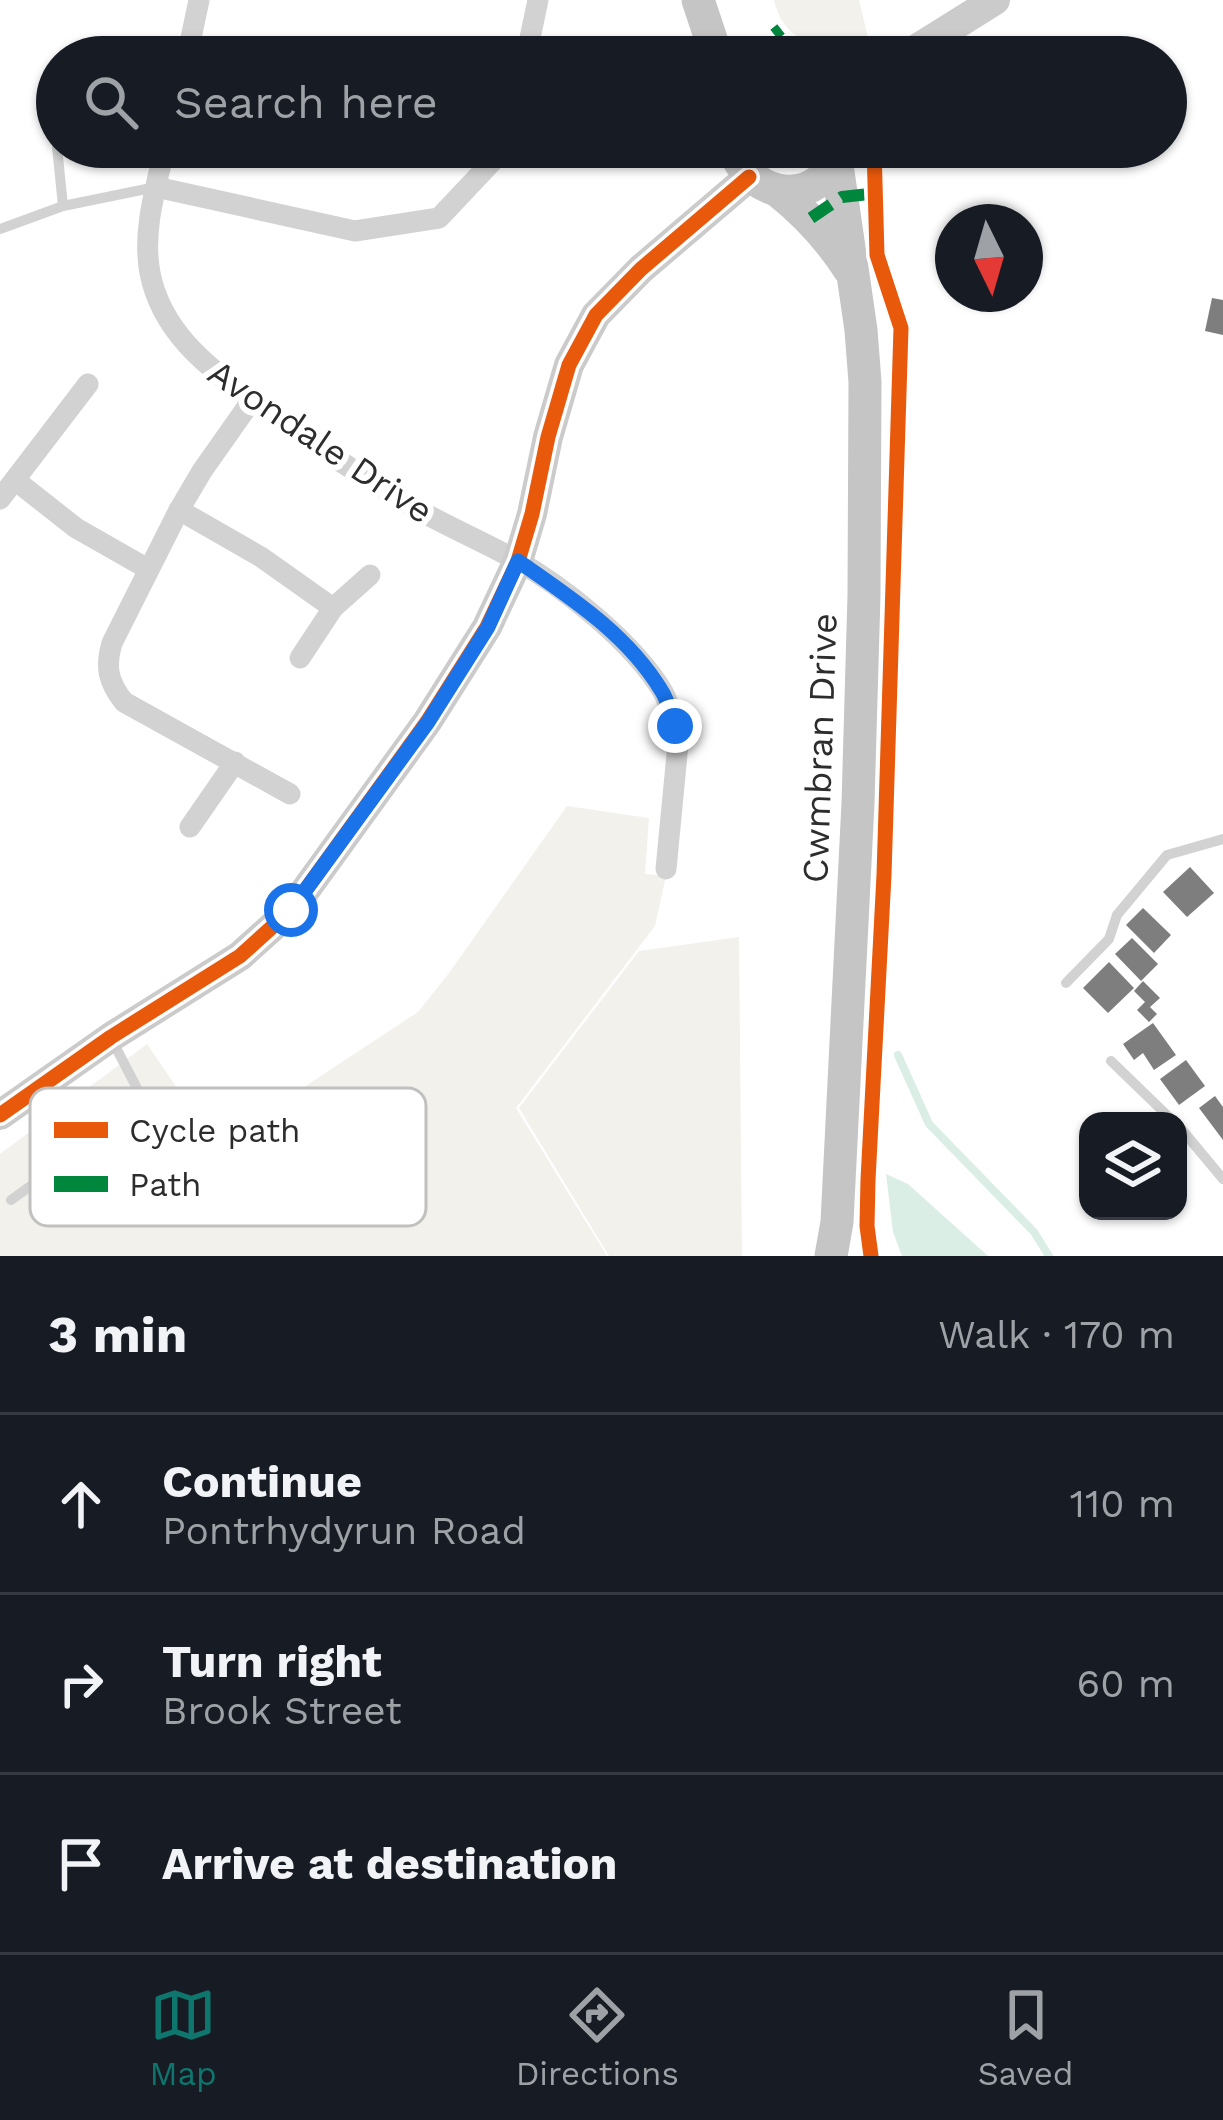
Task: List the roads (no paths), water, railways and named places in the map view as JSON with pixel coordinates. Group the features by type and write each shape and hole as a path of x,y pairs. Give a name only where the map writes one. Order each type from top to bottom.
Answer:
{"main road":[{"path":"698,0 710,36"},
{"path":"744,168 807,213 853,276"},
{"path":"764,184 806,188 830,168"},
{"name":"Cwmbran Drive","path":"840,168 865,382 858,803 834,1239 846,1256"}],"street":[{"path":"191,36 199,0"},
{"path":"530,36 538,0"},
{"path":"938,36 995,0"},
{"name":"Avondale Drive","path":"161,168 148,230 150,274 168,322 202,363 357,474 518,561 588,610 633,653 663,693 678,744 666,869"},
{"path":"156,187 355,231 439,218 486,168"},
{"path":"38,1088 240,956 291,910 428,722 488,627 518,561 569,365 596,315 641,269 764,184"},
{"path":"0,499 88,384"},
{"path":"252,400 179,510 107,658 107,674 124,702 290,794"},
{"path":"15,480 76,528 148,569"},
{"path":"179,510 261,557 333,608"},
{"path":"300,658 333,608 370,575"},
{"path":"190,827 235,763"},
{"path":"0,1115 30,1094"}],"lane":[{"path":"59,168 63,206"},
{"path":"0,229 63,206 156,187"},
{"path":"1066,983 1109,939 1117,915 1167,854 1223,839"},
{"path":"111,1037 137,1088"},
{"path":"1111,1061 1164,1112"},
{"path":"1187,1133 1219,1164 1223,1179"},
{"path":"10,1200 30,1186"}],"waterway":[{"path":"898,1055 929,1124 1034,1232 1049,1256"}]}
